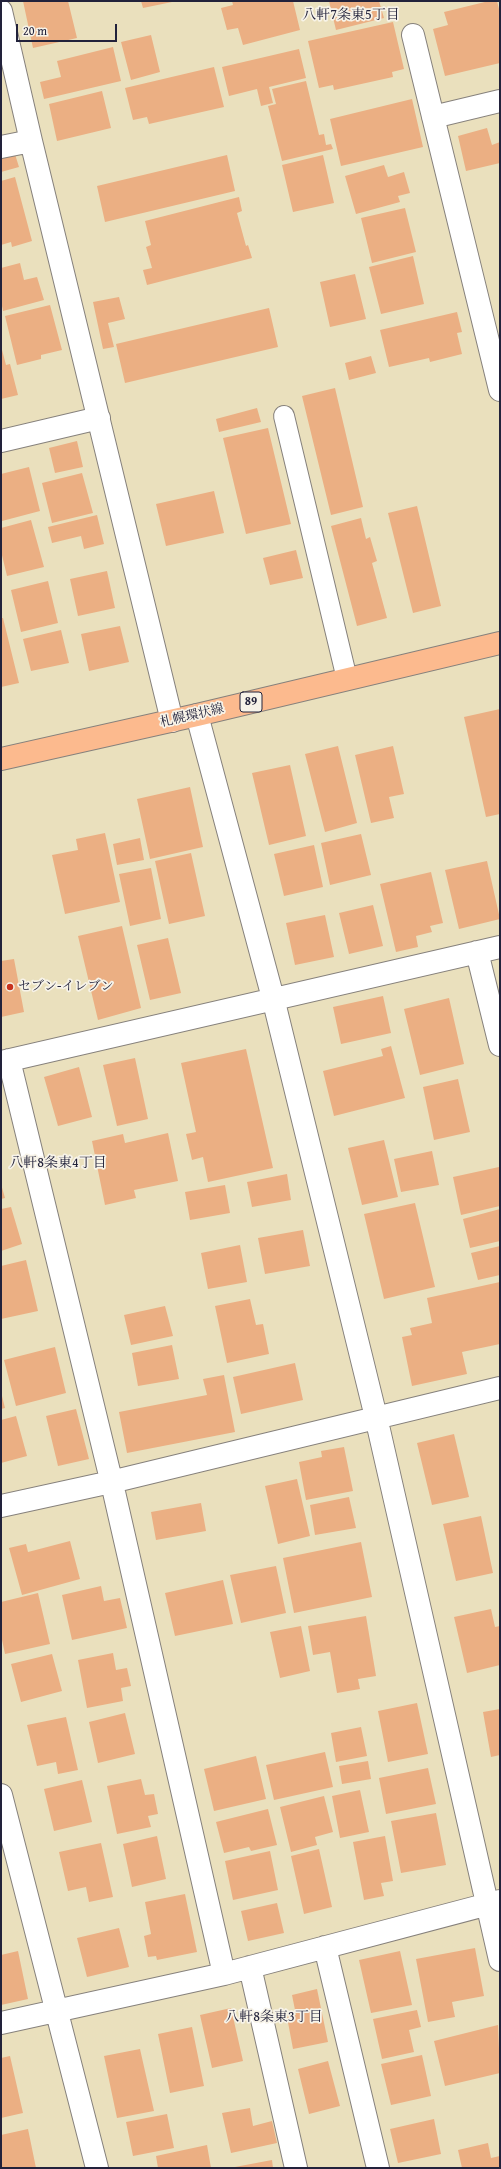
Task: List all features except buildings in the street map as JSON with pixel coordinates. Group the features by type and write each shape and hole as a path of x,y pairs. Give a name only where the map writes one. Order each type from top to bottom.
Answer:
{"main road":[{"name":"札幌環状線","path":"1,759 172,721 500,643"}],"street":[{"path":"1,11 31,141 172,721"},
{"path":"413,35 500,390"},
{"path":"433,117 500,101"},
{"path":"1,147 31,141"},
{"path":"1,441 99,418"},
{"path":"197,715 273,998 376,1417 493,1903 500,1960"},
{"path":"224,1974 111,1482 5,1061 273,998 500,947"},
{"path":"477,952 500,1045"},
{"path":"1,1506 111,1482 500,1388"},
{"path":"1,1795 10,1863 58,2010 97,2168"},
{"path":"1,2023 224,1974 493,1903"},
{"path":"326,1947 378,2168"},
{"path":"250,1967 296,2168"}],"lane":[{"path":"284,416 347,679"}],"place":[{"name":"セブン-イレブン","path":"10,987"}],"district":[{"name":"八軒7条東5丁目","path":"351,15"},
{"name":"八軒8条東4丁目","path":"58,1163"},
{"name":"八軒8条東3丁目","path":"274,2017"}]}
